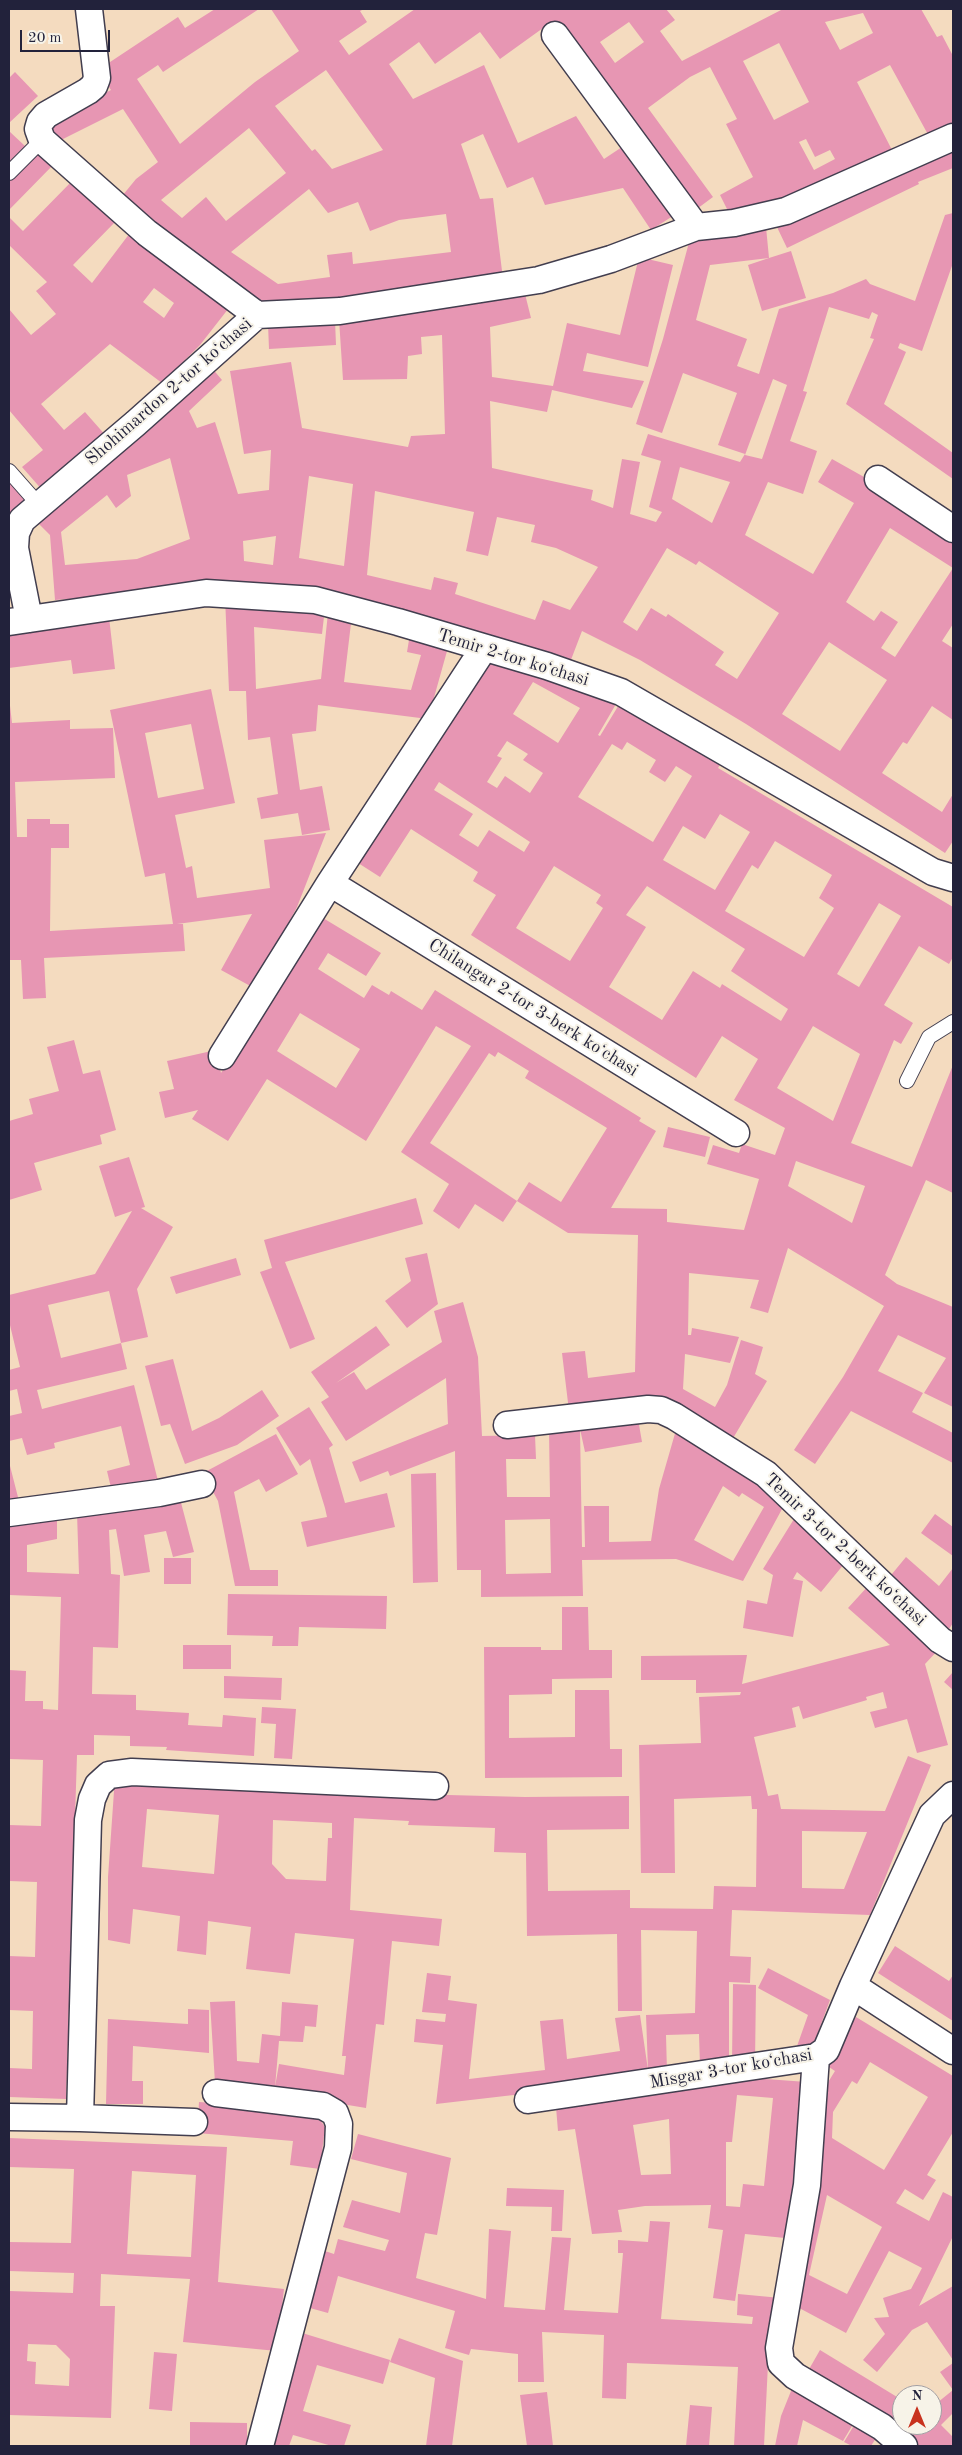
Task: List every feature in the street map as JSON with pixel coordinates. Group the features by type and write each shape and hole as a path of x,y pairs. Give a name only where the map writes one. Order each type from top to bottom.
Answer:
{"street":[{"path":"42,140 38,129 40,122 46,115 88,91 94,86 97,78 89,9"},
{"path":"555,34 696,227"},
{"path":"257,314 340,310 539,280 611,259 696,227 762,218 786,211 953,137"},
{"name":"Shohimardon 2-tor koʻchasi","path":"19,621 15,548 16,533 22,520 136,423 257,314 147,233 42,140"},
{"path":"878,479 953,529"},
{"name":"Temir 2-tor koʻchasi","path":"19,621 206,593 305,599 398,622 546,666 621,692 933,872 953,878"},
{"path":"222,1056 330,882 484,648"},
{"name":"Chilangar 2-tor 3-berk koʻchasi","path":"330,882 736,1133"},
{"name":"Temir 3-tor 2-berk koʻchasi","path":"507,1425 648,1409 661,1410 674,1416 766,1474 940,1640 953,1648"},
{"path":"9,1513 159,1493 202,1484"},
{"path":"80,2118 88,1820 92,1799 98,1785 109,1775 132,1772 435,1786"},
{"name":"Misgar 3-tor koʻchasi","path":"528,2100 816,2057 826,2050 853,1986 932,1815 953,1795"},
{"path":"853,1986 953,2051"},
{"path":"816,2057 807,2185 779,2348 781,2363 795,2376 882,2427 904,2446"},
{"path":"216,2094 323,2106 335,2113 339,2124 338,2148 260,2446"},
{"path":"9,2117 194,2122"}],"lane":[{"path":"9,173 42,140"},
{"path":"9,471 39,505"},
{"path":"907,1081 929,1037 953,1022"}],"building":[{"path":"215,9 259,9 163,72 158,65 137,79 180,144 255,82 299,51 271,9 364,9 360,11 367,22 339,41 349,55 415,9 666,9 675,20 660,31 682,61 783,9 921,9 937,37 942,35 953,56 953,128 931,140 890,65 857,82 892,150 801,198 731,217 720,195 753,177 726,124 737,119 710,67 690,77 648,108 713,197 690,214 550,23 500,59 480,32 435,64 419,42 389,64 413,99 484,65 518,143 576,116 604,159 628,143 676,214 651,230 623,188 545,205 533,177 507,188 483,134 461,144 480,199 493,198 503,279 262,308 118,201 136,179 158,162 123,109 51,145 41,125 111,90 98,70 178,17 185,28","holes":["863,13 873,33 840,50 825,22","629,22 644,42 615,63 600,42","779,43 809,102 774,120 743,61","326,70 383,150 332,169 315,149 312,151 275,106","249,128 286,173 226,221 206,197 182,218 161,200","806,139 815,157 830,150 835,159 814,170 799,142","309,189 328,213 358,202 370,231 399,220 446,214 451,252 353,264 352,252 327,255 330,277 278,284 231,252"]},
{"path":"15,72 38,96 9,123 9,78"},
{"path":"9,131 25,146 9,162"},
{"path":"953,143 953,168 918,182 919,184 787,248 776,225"},
{"path":"37,148 54,164 9,210 9,177"},
{"path":"74,179 116,221 73,265 92,283 133,229 232,304 200,345 162,383 110,344 41,404 64,430 85,412 107,437 44,492 22,467 43,450 9,410 9,309 31,335 56,314 36,291 47,282 9,245 9,217 23,231","holes":["154,288 174,303 164,318 143,302"]},
{"path":"953,213 953,263 922,351 900,343 898,348 906,352 884,404 953,453 953,479 846,404 874,339 870,338 878,315 872,312 869,319 829,307 803,391 807,392 790,441 817,451 803,494 768,482 745,535 813,574 854,503 818,482 832,459 889,491 953,533 953,568 953,624 942,641 953,648 953,720 932,706 907,744 903,742 882,773 942,812 953,794 953,841 945,853 746,724 640,660 582,631 569,665 525,647 448,623 341,597 147,593 55,600 50,535 38,523 94,477 211,367 222,380 189,411 197,428 215,422 238,494 269,490 271,450 244,454 230,371 291,362 302,428 408,447 411,436 445,434 442,335 421,337 422,354 408,356 407,379 343,380 339,319 524,290 531,318 490,327 492,377 553,386 567,323 620,335 639,257 673,265 648,367 587,353 583,371 644,381 632,408 552,390 547,412 490,401 492,468 593,490 591,500 613,508 622,459 640,462 630,514 656,522 662,512 649,507 661,461 641,455 648,434 740,462 745,454 718,445 737,393 683,373 662,433 636,424 663,339 691,235 766,227 769,258 710,265 696,320 747,339 737,366 759,374 779,309 833,293 866,279 870,284 915,301 945,215","holes":["773,379 787,385 762,459 745,455","170,458 190,539 137,559 65,565 61,532 107,495 116,508 131,496 127,475","680,467 730,482 712,523 672,499","309,476 353,484 344,566 299,558","375,491 474,512 466,551 488,556 497,517 535,525 531,542 556,548 598,567 570,610 543,600 535,620 455,594 458,583 434,577 431,590 367,575","890,528 953,568 895,657 881,648 898,622 881,611 874,621 846,602","276,536 273,565 244,561 243,541","667,548 696,565 699,561 779,613 737,679 715,665 724,652 668,614 666,617 651,608 637,631 623,622","829,642 887,680 840,751 782,714"]},
{"path":"791,251 806,298 762,311 748,265"},
{"path":"335,320 336,345 269,349 268,324"},
{"path":"9,480 29,502 9,527"},
{"path":"225,597 325,608 322,634 254,627 256,689 321,679 328,613 352,615 344,682 411,690 421,655 407,652 410,634 449,644 428,719 318,705 316,731 292,734 300,790 322,786 330,830 302,835 298,813 261,819 257,798 278,794 270,737 248,740 246,691 229,691"},
{"path":"109,617 115,669 73,674 71,660 9,668 9,630"},
{"path":"489,656 616,704 598,735 600,736 620,703 721,763 718,768 953,907 953,957 949,964 919,946 884,1005 913,1023 901,1044 894,1040 851,1143 912,1167 953,1065 953,1193 926,1180 885,1275 897,1284 953,1307 953,1407 924,1393 946,1358 898,1335 878,1371 923,1393 912,1412 953,1433 953,1463 851,1411 815,1464 794,1450 843,1377 884,1306 788,1248 768,1313 750,1308 759,1280 689,1273 688,1335 691,1335 692,1328 739,1337 730,1363 685,1354 683,1389 715,1407 727,1385 741,1340 763,1347 755,1374 767,1381 732,1440 663,1400 569,1411 562,1353 585,1351 588,1378 635,1372 638,1235 568,1233 517,1201 503,1222 475,1204 459,1229 433,1211 449,1184 401,1152 471,1046 436,1026 366,1141 267,1079 228,1141 192,1119 198,1110 165,1118 159,1092 174,1089 167,1061 216,1050 221,1073 318,915 381,953 366,976 328,953 318,969 364,998 372,985 389,995 391,991 422,1010 435,990 641,1118 639,1121 656,1131 611,1208 667,1209 667,1222 744,1230 759,1179 707,1164 713,1145 739,1153 742,1144 775,1155 785,1128 734,1100 758,1059 722,1036 696,1078 471,935 496,895 473,881 478,872 411,829 380,877 355,861","holes":["533,682 580,708 558,743 513,714","507,741 528,754 523,760 543,773 530,793 505,776 497,788 487,782 502,758 497,756","627,742 656,760 649,772 665,782 676,766 692,776 653,842 578,797 612,744 622,750","439,782 530,842 524,852 489,830 478,847 459,835 473,814 434,790","720,814 750,832 715,890 663,860 683,826 705,839","775,841 832,875 819,898 834,908 804,957 725,911 752,865 758,869","554,866 601,895 596,903 603,908 570,961 516,928","647,886 745,949 731,971 788,1009 781,1021 722,984 720,988 693,971 662,1020 609,987 646,927 626,915","879,903 901,916 859,987 837,974","300,1013 360,1049 336,1088 277,1051","813,1026 860,1054 833,1121 777,1088","498,1052 529,1071 525,1078 607,1128 561,1202 529,1182 517,1201 430,1143 489,1053 495,1057","796,1161 865,1186 852,1223 788,1186"]},
{"path":"211,689 235,803 175,815 186,868 192,866 197,898 270,888 264,840 326,833 297,907 254,988 221,970 252,914 177,924 183,924 185,951 44,958 46,998 23,999 21,960 9,960 9,697 12,723 70,720 70,729 113,728 115,778 15,782 17,837 27,837 27,819 50,819 50,824 69,824 69,848 51,848 50,931 173,924 165,873 145,877 110,710","holes":["191,724 204,789 158,798 145,733"]},
{"path":"74,1040 83,1074 100,1070 116,1130 100,1135 102,1144 34,1163 42,1190 9,1200 9,1121 33,1114 29,1099 59,1091 47,1047"},
{"path":"668,1127 710,1137 705,1157 663,1147"},
{"path":"129,1157 145,1207 141,1208 173,1227 137,1289 148,1337 121,1343 127,1369 37,1390 42,1409 134,1385 159,1485 112,1492 107,1471 130,1465 121,1426 54,1443 55,1448 27,1455 22,1438 9,1441 9,1416 22,1413 17,1389 9,1391 9,1370 20,1367 9,1321 9,1295 95,1274 132,1211 115,1217 99,1166","holes":["109,1291 121,1343 61,1358 48,1305"]},
{"path":"416,1198 423,1224 285,1262 315,1339 290,1349 260,1272 272,1268 264,1240"},
{"path":"427,1253 438,1304 407,1328 385,1301 411,1281 405,1258"},
{"path":"236,1258 241,1275 176,1294 170,1277"},
{"path":"463,1302 478,1357 482,1436 535,1435 536,1459 506,1459 507,1497 550,1497 549,1429 638,1419 642,1442 585,1452 580,1429 582,1547 585,1547 584,1506 609,1506 609,1542 651,1541 659,1489 676,1430 788,1498 743,1581 676,1559 582,1560 583,1596 481,1597 481,1570 457,1570 455,1451 390,1476 388,1471 360,1482 352,1462 448,1424 446,1378 346,1441 321,1402 329,1397 311,1372 376,1326 390,1345 336,1383 354,1372 366,1390 442,1342 434,1311","holes":["723,1486 739,1497 742,1493 764,1507 733,1561 694,1540","550,1519 551,1573 506,1574 505,1520"]},
{"path":"173,1359 192,1431 219,1418 262,1390 279,1416 237,1445 185,1464 170,1424 161,1426 145,1366"},
{"path":"309,1407 333,1445 329,1448 345,1503 387,1493 395,1527 307,1547 301,1522 327,1517 325,1508 310,1459 300,1466 276,1428"},
{"path":"276,1434 298,1474 266,1492 259,1479 234,1492 250,1570 278,1570 278,1586 235,1586 218,1501 203,1473"},
{"path":"9,1462 20,1505 9,1507"},
{"path":"436,1473 438,1582 413,1583 411,1474"},
{"path":"179,1495 194,1552 173,1557 166,1531 144,1535 150,1572 124,1576 116,1529 109,1530 111,1574 120,1575 118,1648 93,1647 92,1694 136,1695 136,1710 189,1713 188,1725 222,1727 223,1715 256,1718 254,1756 166,1750 167,1747 130,1746 130,1736 94,1735 94,1755 77,1755 66,2099 9,2097 9,2068 32,2069 33,2011 9,2010 9,1956 35,1957 37,1882 9,1881 9,1825 41,1826 43,1760 9,1759 9,1670 26,1671 25,1701 43,1701 43,1709 58,1710 61,1597 9,1595 9,1519 57,1514 57,1539 27,1545 27,1572 79,1574 77,1513"},
{"path":"935,1514 953,1527 953,1556 921,1533"},
{"path":"794,1519 820,1535 817,1541 844,1564 821,1592 797,1572 793,1579 803,1581 793,1637 743,1628 747,1600 767,1604 773,1575 763,1569"},
{"path":"906,1557 939,1586 953,1568 953,1623 947,1632 887,1580"},
{"path":"164,1558 191,1558 191,1584 164,1584"},
{"path":"869,1585 940,1648 925,1664 948,1745 917,1753 907,1719 875,1728 870,1712 887,1708 883,1692 866,1697 867,1700 803,1719 799,1706 792,1708 796,1727 754,1737 768,1796 778,1794 781,1809 885,1811 908,1756 931,1765 870,1915 732,1910 730,1956 751,1957 750,1983 729,1982 729,2065 700,2066 699,2034 666,2035 667,2072 548,2091 436,2104 443,2045 414,2042 416,2019 445,2022 446,2014 422,2012 427,1973 451,1976 448,2000 477,2004 469,2079 545,2070 540,2021 563,2019 567,2059 620,2051 615,2018 640,2015 648,2070 646,2015 695,2013 697,1931 641,1930 642,2011 618,2011 617,1934 527,1936 526,1853 494,1852 495,1828 408,1825 409,1821 354,1818 350,1910 442,1919 439,1946 392,1941 384,2025 376,2024 366,2108 215,2083 210,2002 235,2001 237,2061 259,2063 262,2034 280,2036 282,2002 318,2005 316,2027 305,2026 303,2042 279,2041 275,2087 279,2064 344,2075 346,2056 342,2056 354,1939 295,1933 290,1974 246,1969 251,1927 208,1921 206,1955 177,1951 180,1916 133,1909 130,1944 108,1940 108,1877 115,1777 410,1794 525,1797 629,1796 629,1829 547,1830 548,1891 630,1890 630,1908 713,1909 714,1886 756,1887 757,1809 752,1809 751,1796 674,1799 675,1873 641,1873 639,1745 701,1743 699,1697 740,1695 741,1692 696,1693 696,1680 641,1680 641,1656 747,1655 742,1684 890,1645 848,1608","holes":["147,1809 219,1815 214,1874 142,1867","273,1820 332,1823 332,1838 328,1838 326,1881 286,1879 272,1864","802,1831 867,1832 844,1889 802,1888"]},
{"path":"228,1594 387,1596 386,1629 299,1627 298,1646 272,1646 273,1636 227,1635"},
{"path":"562,1607 588,1607 589,1650 612,1650 612,1678 552,1679 552,1694 509,1695 509,1738 575,1737 575,1690 609,1690 610,1749 622,1749 622,1777 485,1778 484,1647 541,1647 541,1650 562,1650"},
{"path":"183,1645 231,1645 231,1669 183,1669"},
{"path":"953,1672 953,1690 944,1682"},
{"path":"224,1676 282,1678 281,1700 224,1698"},
{"path":"262,1707 296,1709 292,1759 274,1758 276,1724 261,1723"},
{"path":"895,1946 949,1981 953,1975 953,2021 878,1973"},
{"path":"768,1968 830,2000 810,2054 796,2049 808,2015 758,1988"},
{"path":"733,1984 756,1985 755,2063 732,2062"},
{"path":"188,2009 209,2010 209,2053 133,2046 132,2081 143,2081 143,2104 106,2104 108,2019 188,2024"},
{"path":"856,2017 953,2076 953,2132 927,2175 936,2180 923,2200 905,2189 896,2203 929,2221 943,2192 953,2197 953,2236 919,2306 953,2286 953,2360 927,2322 912,2330 877,2372 863,2360 885,2334 874,2318 889,2317 883,2298 911,2289 922,2268 889,2251 846,2333 788,2302 814,2105 835,2071 826,2065","holes":["870,2062 928,2097 884,2170 832,2138 833,2112 852,2081 857,2084","827,2195 882,2227 847,2294 809,2275"]},
{"path":"738,2077 807,2082 795,2239 745,2234 735,2301 713,2298 723,2230 708,2228 711,2205 645,2206 618,2210 622,2232 592,2234 575,2129 558,2131 556,2107 682,2090","holes":["737,2095 773,2098 764,2186 743,2184 740,2207 726,2206 726,2142 732,2142","669,2119 671,2174 641,2175 633,2125"]},
{"path":"199,2102 314,2111 325,2127 320,2169 290,2165 293,2141 197,2133"},
{"path":"358,2134 451,2158 437,2235 425,2233 416,2278 486,2299 489,2229 511,2231 504,2307 545,2310 552,2237 571,2238 564,2310 618,2313 623,2253 618,2253 618,2240 648,2242 650,2221 670,2222 661,2319 752,2324 753,2317 737,2315 738,2294 781,2298 769,2343 764,2446 734,2446 738,2367 627,2363 626,2399 602,2398 604,2335 542,2332 544,2382 518,2382 518,2354 471,2349 469,2355 445,2348 455,2311 338,2276 328,2313 299,2305 316,2248 334,2254 338,2239 385,2251 389,2240 343,2227 352,2200 400,2213 407,2173 351,2159"},
{"path":"9,2138 227,2147 218,2282 284,2289 277,2351 183,2342 190,2279 101,2274 100,2306 115,2306 111,2418 9,2415 9,2291 73,2293 74,2273 9,2271 9,2242 71,2243 74,2169 9,2167","holes":["132,2171 196,2175 191,2257 127,2254","28,2344 56,2345 70,2359 69,2386 35,2384 36,2362 27,2361"]},
{"path":"507,2188 564,2190 562,2231 551,2231 552,2207 506,2206"},
{"path":"299,2332 390,2360 383,2384 317,2365 303,2411 351,2425 344,2446 332,2446 293,2435 289,2446 265,2446"},
{"path":"399,2338 463,2361 452,2446 426,2446 435,2378 390,2362"},
{"path":"820,2350 892,2394 892,2424 808,2371"},
{"path":"154,2352 177,2354 172,2411 149,2409"},
{"path":"953,2363 953,2390 940,2372"},
{"path":"793,2386 855,2421 843,2441 803,2420 797,2446 775,2446 781,2416"},
{"path":"953,2390 953,2413 942,2424 942,2399"},
{"path":"547,2392 553,2446 527,2446 520,2395"},
{"path":"690,2405 712,2407 709,2446 686,2446"},
{"path":"190,2422 247,2423 247,2446 190,2446"},
{"path":"856,2422 878,2435 871,2446 852,2446 844,2442"},
{"path":"942,2426 953,2437 953,2446 919,2446 908,2435 942,2435"}]}
